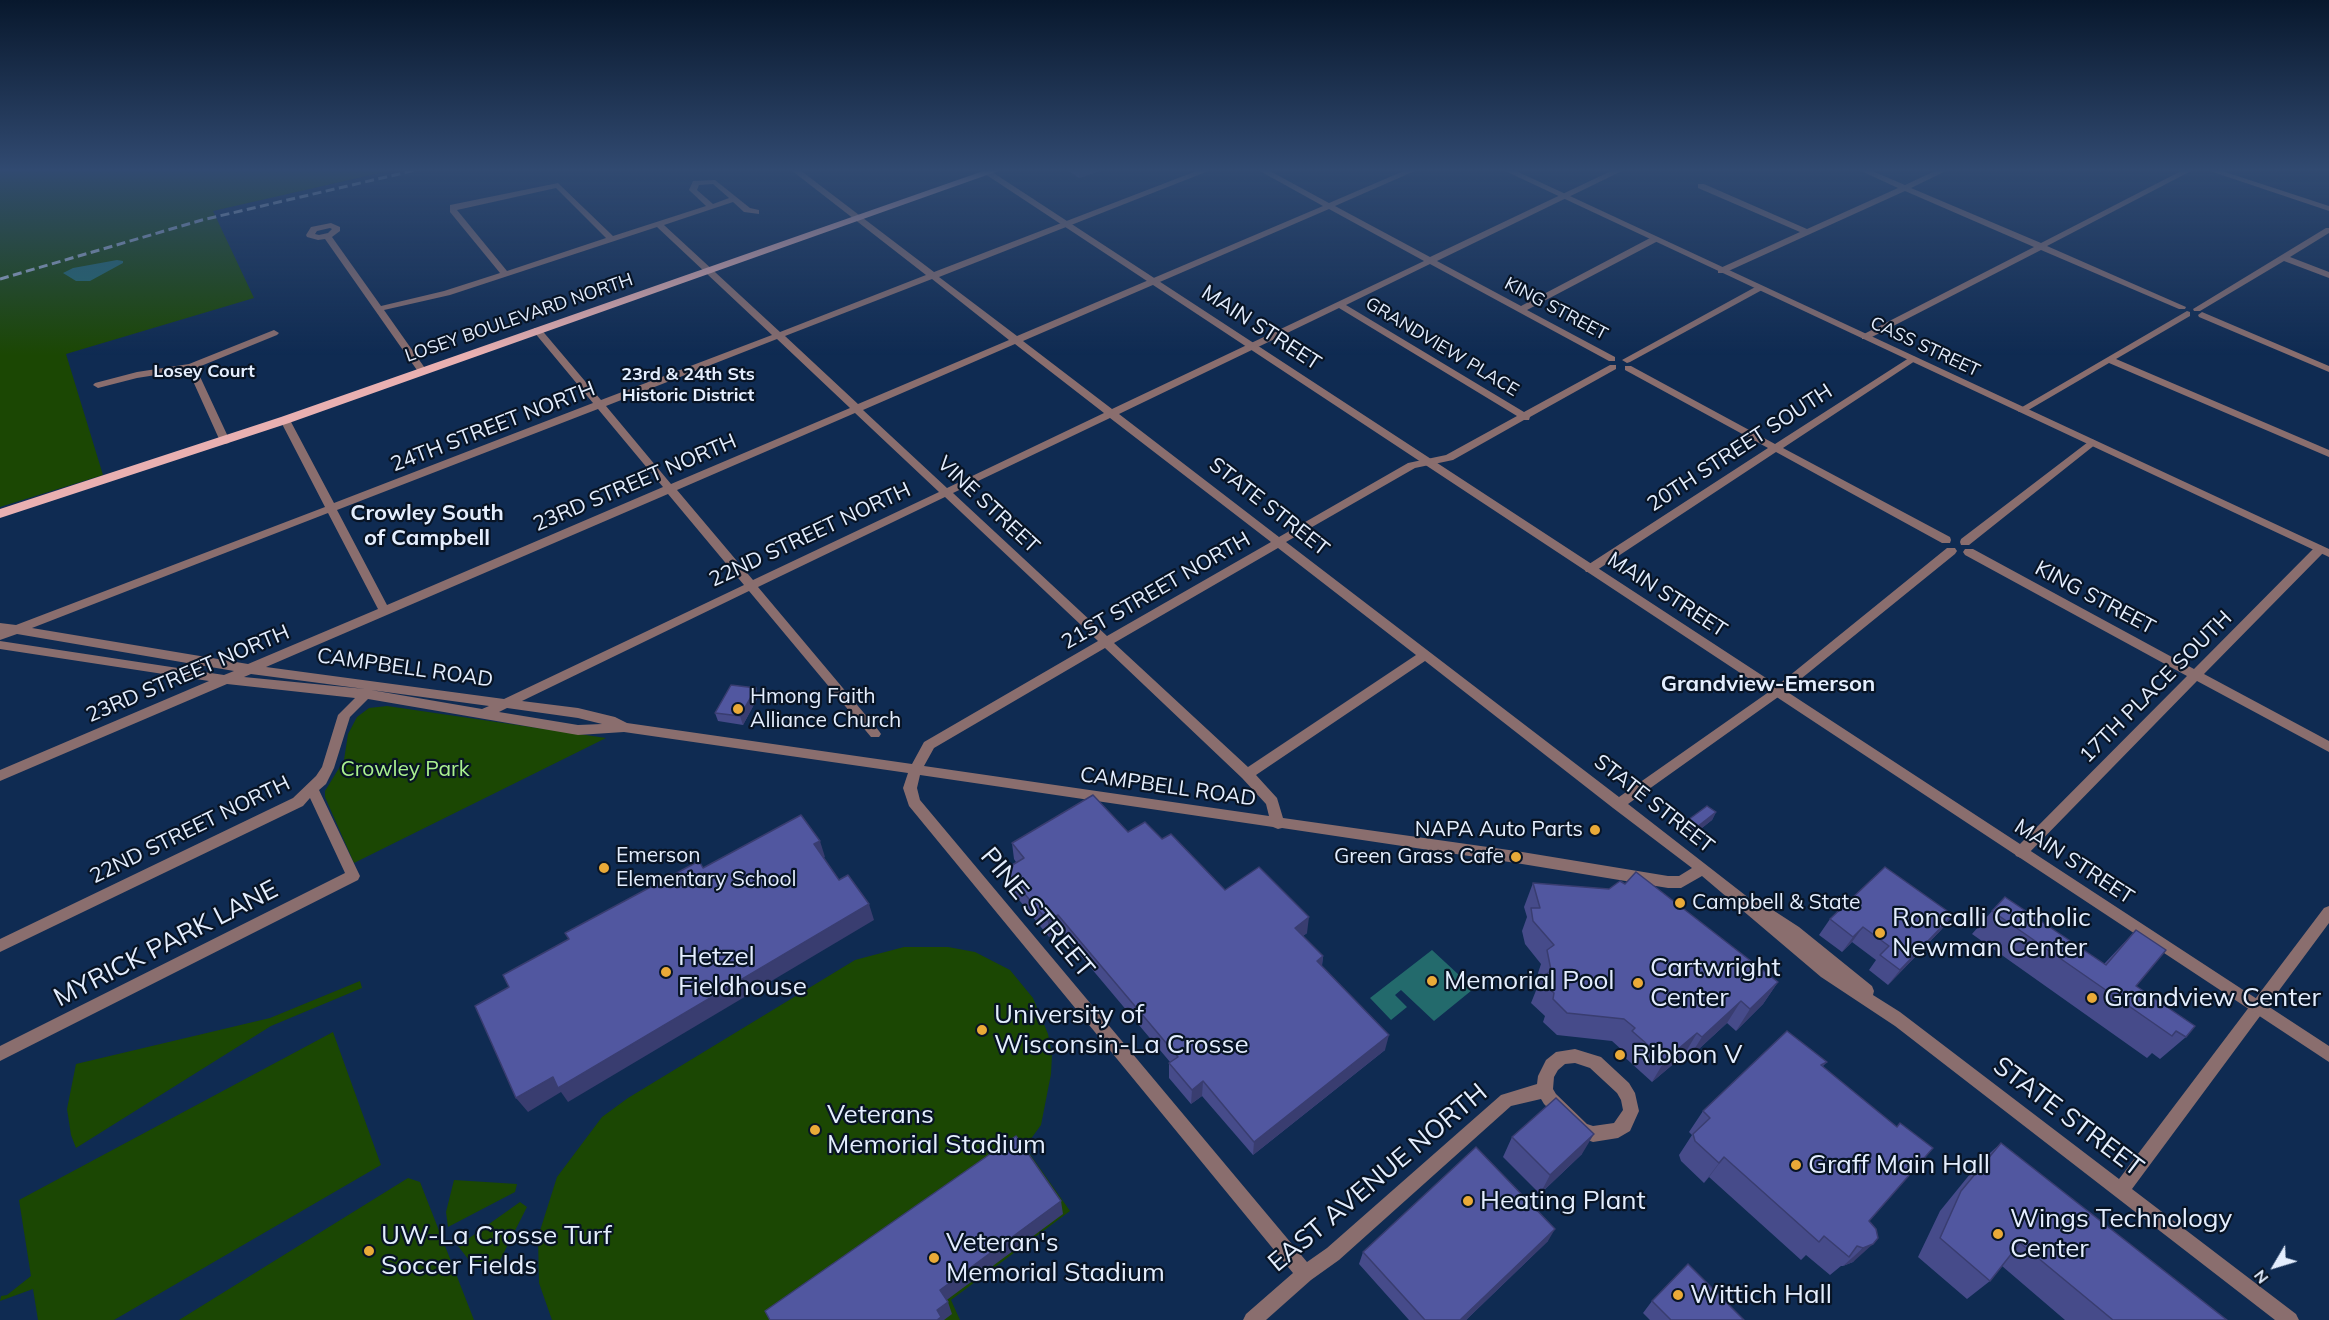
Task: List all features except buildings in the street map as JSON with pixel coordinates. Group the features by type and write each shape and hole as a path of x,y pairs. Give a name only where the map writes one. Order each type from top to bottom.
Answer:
{"main road":[{"name":"LOSEY BOULEVARD NORTH","path":"0,514 117,474 164,462 225,441 819,232"},
{"name":"LOSEY BOULEVARD NORTH","path":"0,524 120,482 164,462"}],"street":[{"path":"471,232 505,274"},
{"path":"605,232 612,239"},
{"path":"378,309 447,293 635,232"},
{"name":"VINE STREET","path":"667,232 1247,774 1272,802 1278,824"},
{"name":"STATE STREET","path":"875,232 1716,879 1785,940 1826,972 1900,1021 2290,1320"},
{"name":"24TH STREET NORTH","path":"0,636 1049,232"},
{"name":"MAIN STREET","path":"1076,232 1430,462 2329,1055"},
{"name":"23RD STREET NORTH","path":"0,776 1270,232"},
{"name":"KING STREET","path":"1376,232 1612,363"},
{"name":"22ND STREET NORTH","path":"483,714 1492,232"},
{"name":"CASS STREET","path":"1637,232 2324,551"},
{"path":"1721,271 1804,232"},
{"path":"2005,232 2185,311 2200,312 2329,369"},
{"path":"1864,337 2066,232"},
{"path":"2200,312 2326,232"},
{"path":"327,236 422,371"},
{"path":"1520,310 1655,240"},
{"path":"2284,258 2329,275"},
{"path":"1627,364 1759,288"},
{"name":"GRANDVIEW PLACE","path":"1340,305 1526,418"},
{"path":"2022,410 2109,360 2185,311"},
{"path":"537,330 875,734"},
{"path":"98,385 137,375 191,367 274,333"},
{"name":"20TH STREET SOUTH","path":"1590,569 1912,359"},
{"path":"2109,360 2329,454"},
{"path":"1612,363 1627,364 1949,545"},
{"name":"21ST STREET NORTH","path":"915,771 929,745 1412,465 1449,458 1526,418 1612,363"},
{"path":"191,367 225,441"},
{"path":"285,420 384,610"},
{"path":"1617,804 1777,692 1949,545 1954,538 1967,547 2092,442"},
{"name":"KING STREET","path":"1967,547 2329,747"},
{"name":"17TH PLACE SOUTH","path":"2021,852 2195,675 2324,551"},
{"name":"CAMPBELL ROAD","path":"0,627 249,669 381,685 594,716 615,722 624,728"},
{"name":"CAMPBELL ROAD","path":"0,645 224,679 364,694 578,730 624,728 1668,882 1681,882 1703,869"},
{"path":"1247,774 1425,655"},
{"name":"22ND STREET NORTH","path":"0,946 279,813 313,790 328,768 336,734 344,715 364,694 381,685"},
{"name":"PINE STREET","path":"915,771 910,788 914,802 1305,1274"},
{"name":"MYRICK PARK LANE","path":"0,1054 353,876 313,790"},
{"path":"2121,1190 2329,912"},
{"path":"1562,1057 1586,1057 1623,1088 1629,1098 1631,1111 1624,1125 1618,1130 1593,1134 1582,1130 1550,1099 1545,1090 1546,1076 1552,1065 1562,1057"},
{"name":"EAST AVENUE NORTH","path":"1252,1320 1305,1274 1333,1254 1507,1100 1545,1090"}],"green space":[{"path":"0,232 223,232 254,298 66,354 103,475 0,507"},
{"name":"Crowley Park","path":"387,706 606,738 354,863 325,797 325,791 344,760 348,734 357,717 369,708"},
{"name":"Veterans Memorial Stadium","path":"904,947 948,947 975,952 1010,970 1033,998 1048,1034 1052,1054 1051,1074 1041,1125 1025,1147 1070,1211 951,1300 960,1320 552,1320 539,1283 538,1237 557,1177 602,1117 628,1098 855,960"},
{"path":"360,981 362,988 271,1026 76,1148 71,1135 67,1109 76,1064 270,1018"},
{"path":"333,1032 381,1165 114,1320 38,1320 33,1289 0,1301 1,1296 7,1295 31,1276 19,1200"},
{"name":"UW-La Crosse Turf Soccer Fields","path":"408,1178 420,1182 474,1320 179,1320"},
{"path":"454,1180 517,1184 515,1192 448,1227 446,1212"},
{"path":"520,1202 527,1207 494,1272 472,1264 458,1246"}],"shaded area":[{"path":"117,260 123,263 90,281 76,281 63,273 73,268"},
{"name":"Memorial Pool","path":"1432,950 1459,975 1462,973 1477,986 1434,1021 1401,990 1395,995 1407,1007 1391,1020 1370,998"}],"railway":[{"path":"0,279 162,232"}],"place":[{"name":"Hmong Faith Alliance Church","path":"738,709"},
{"name":"NAPA Auto Parts","path":"1595,830"},
{"name":"Green Grass Cafe","path":"1516,857"},
{"name":"Emerson Elementary School","path":"604,868"},
{"name":"Campbell & State","path":"1680,903"},
{"name":"Roncalli Catholic Newman Center","path":"1880,933"},
{"name":"Hetzel Fieldhouse","path":"666,972"},
{"name":"Memorial Pool","path":"1432,981"},
{"name":"Cartwright Center","path":"1638,983"},
{"name":"Grandview Center","path":"2092,998"},
{"name":"University of Wisconsin-La Crosse","path":"982,1030"},
{"name":"Ribbon V","path":"1620,1055"},
{"name":"Veterans Memorial Stadium","path":"815,1130"},
{"name":"Graff Main Hall","path":"1796,1165"},
{"name":"Heating Plant","path":"1468,1201"},
{"name":"Wings Technology Center","path":"1998,1234"},
{"name":"UW-La Crosse Turf Soccer Fields","path":"369,1251"},
{"name":"Veteran's Memorial Stadium","path":"934,1258"},
{"name":"Wittich Hall","path":"1678,1295"}],"district":[{"name":"Losey Court","path":"204,372"},
{"name":"23rd & 24th Sts Historic District","path":"688,385"},
{"name":"Crowley South of Campbell","path":"427,526"},
{"name":"Grandview-Emerson","path":"1768,684"}]}
